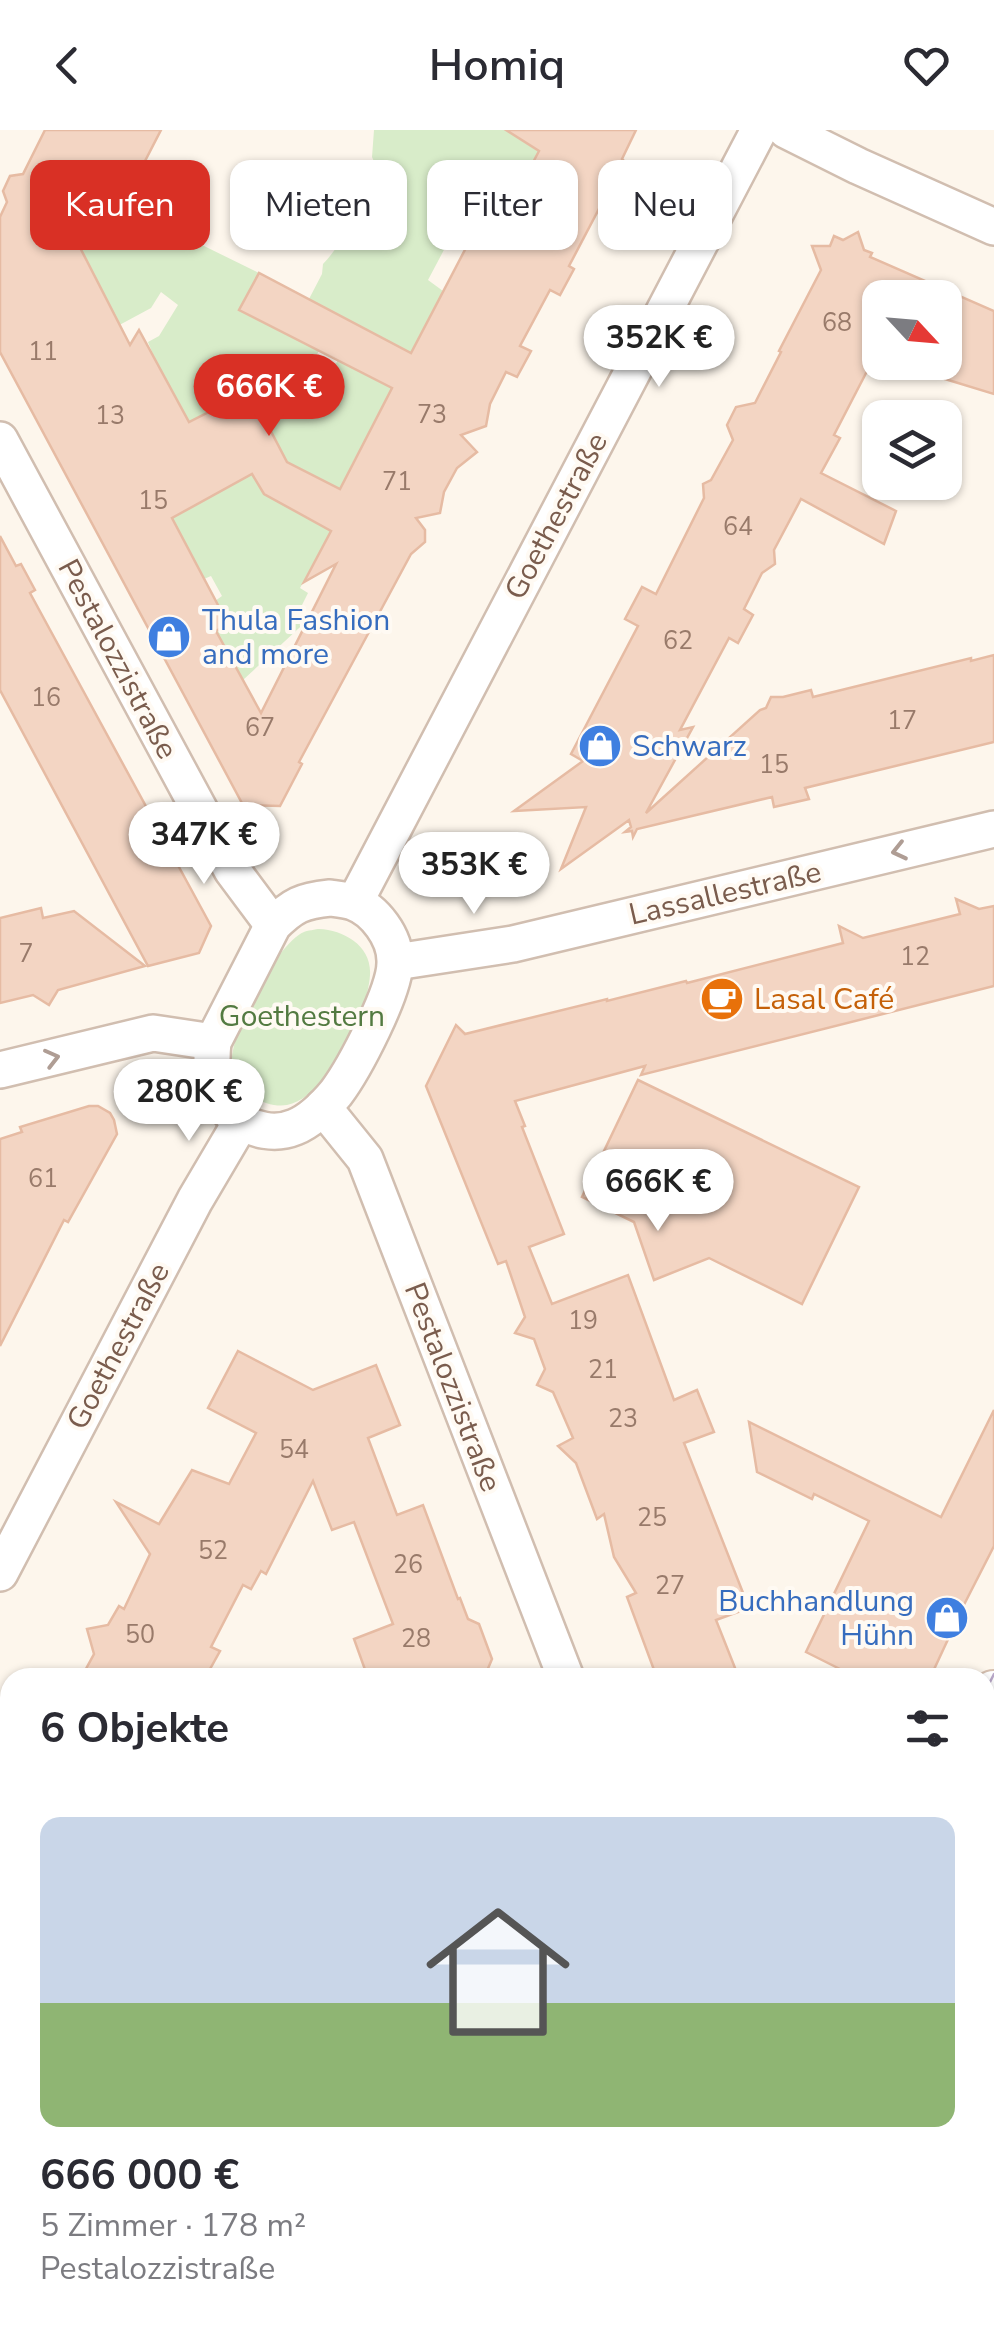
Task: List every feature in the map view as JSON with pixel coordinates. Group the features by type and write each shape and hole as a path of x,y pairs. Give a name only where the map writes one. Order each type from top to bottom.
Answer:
{"street":[{"name":"Goethestraße","path":"355,902 759,130"},
{"path":"786,130 994,227"},
{"name":"Pestalozzistraße","path":"0,440 232,870 273,926"},
{"name":"Lassallestraße","path":"396,962 514,944 994,828"},
{"path":"330,898 355,902 376,917 391,940 396,962 385,1000 360,1051 337,1091 297,1126 260,1130 241,1122 226,1109 216,1088 211,1064 213,1042 273,926 304,900 330,898"},
{"path":"0,1070 153,1033 213,1042"},
{"name":"Pestalozzistraße","path":"323,1107 364,1159 562,1668"},
{"name":"Goethestraße","path":"0,1572 194,1200 241,1122"}],"green space":[{"path":"374,130 506,130 539,152 535,160 427,160 427,250 444,250 428,280 443,291 433,311 438,315 416,356 309,299 323,264 334,250 407,250 407,160 372,157"},
{"path":"210,249 259,273 240,310 319,351 315,358 334,367 338,360 372,378 377,372 401,379 374,422 386,428 367,463 355,458 345,479 357,485 346,505 319,478 287,462 250,391 216,408 264,494 352,542 310,570 300,588 308,593 300,609 312,616 243,680 225,646 210,634 215,601 222,596 211,576 204,579 164,523 224,489 148,342 159,336 178,305 161,292 151,308 99,336 78,250"},
{"name":"Goethestern","path":"319,929 347,936 361,948 369,965 368,991 343,1051 317,1087 287,1105 267,1103 247,1092 236,1077 232,1063 238,1032 281,953 304,932"}],"building":[{"path":"45,130 161,130 146,160 30,160"},
{"path":"506,130 636,130 623,160 598,160 598,211 578,249 578,160 534,160 539,151"},
{"path":"30,160 30,250 81,250 130,345 139,330 189,422 250,391 287,462 340,489 392,388 239,310 259,273 411,353 465,250 577,250 569,266 574,269 560,295 550,290 520,346 531,351 517,377 506,372 490,404 486,426 461,435 477,452 457,468 444,492 440,513 416,518 425,530 425,542 411,554 299,762 302,764 280,806 243,805 0,352 0,217 7,202 3,191 10,176 23,174","holes":["252,474 264,494 331,531 304,582 336,564 261,713 216,631 228,624 172,518"]},
{"path":"858,232 864,250 872,253 870,257 923,280 862,280 862,380 834,435 840,438 821,473 862,494 862,500 874,500 896,511 884,544 801,499 774,550 775,564 762,573 744,609 753,615 738,643 729,638 680,730 693,727 646,813 766,708 771,697 811,690 813,697 994,655 994,742 805,788 809,799 774,807 772,797 637,829 633,837 632,831 625,832 631,827 629,820 561,869 586,807 514,811 583,761 571,754 638,626 625,619 642,587 656,594 704,498 703,484 711,480 733,440 727,425 736,407 755,403 781,352 821,270 812,246 830,246 834,236 843,240"},
{"path":"962,297 994,311 994,394 948,380 962,380"},
{"path":"0,536 16,566 21,564 35,590 30,593 211,926 199,953 148,966 0,690"},
{"path":"956,899 979,909 994,906 994,986 641,1075 645,1066 515,1101 564,1234 529,1247 552,1304 628,1275 674,1400 697,1390 714,1432 684,1443 749,1608 716,1620 735,1668 653,1668 627,1597 636,1593 614,1557 604,1514 597,1519 576,1463 558,1446 573,1438 553,1392 537,1385 545,1369 534,1339 515,1333 525,1317 506,1261 498,1264 426,1086 456,1025 465,1034 843,943 839,926 863,938 960,914"},
{"path":"41,908 43,918 74,911 145,966 58,990 49,1005 33,995 0,1003 0,918"},
{"path":"638,1080 859,1187 802,1304 709,1258 654,1280 634,1222 582,1197"},
{"path":"89,1106 110,1113 117,1134 68,1222 64,1220 0,1346 0,1139 22,1132 20,1127"},
{"path":"238,1351 313,1390 376,1365 400,1425 368,1438 397,1515 423,1505 458,1599 468,1619 479,1624 492,1659 488,1668 364,1668 354,1639 393,1624 354,1522 332,1530 313,1481 266,1574 261,1571 251,1589 243,1585 211,1647 220,1651 211,1668 86,1668 94,1654 87,1629 108,1625 119,1606 124,1609 150,1554 116,1502 159,1524 192,1470 229,1484 256,1433 208,1408"},
{"path":"994,1410 994,1546 935,1668 838,1668 806,1652 869,1521 757,1472 749,1422 941,1517"}],"place":[{"name":"Thula Fashion and more","path":"169,637"},
{"name":"Schwarz","path":"600,746"},
{"name":"Lasal Café","path":"722,999"},
{"name":"Buchhandlung Hühn","path":"947,1618"}]}
